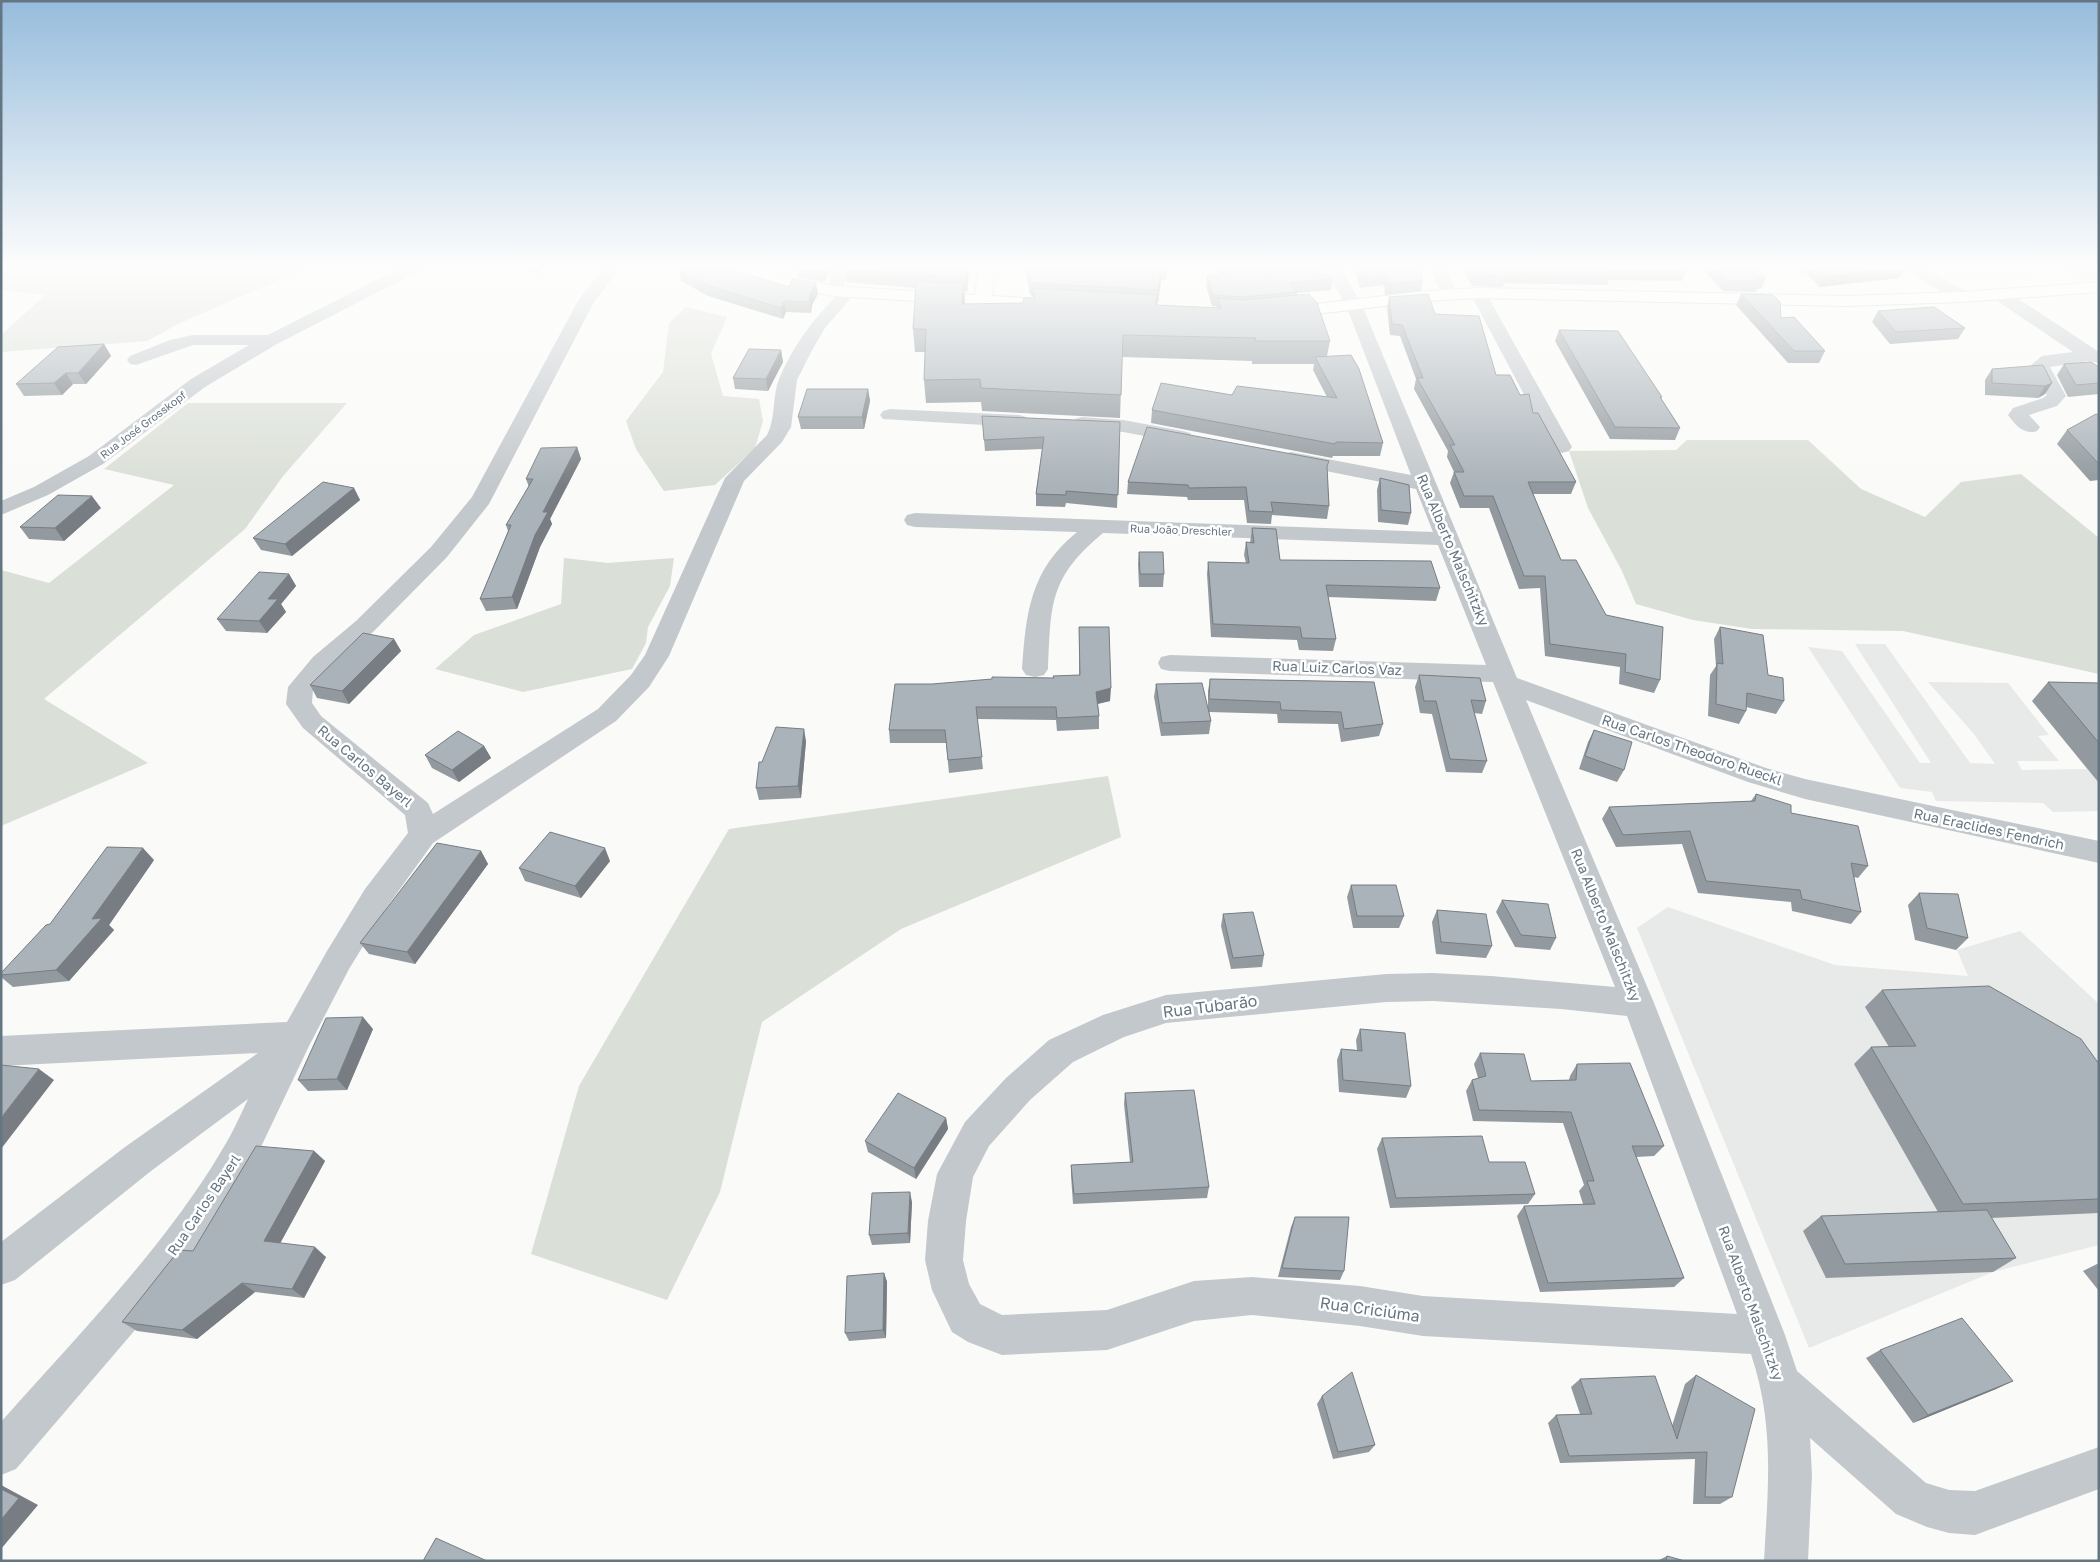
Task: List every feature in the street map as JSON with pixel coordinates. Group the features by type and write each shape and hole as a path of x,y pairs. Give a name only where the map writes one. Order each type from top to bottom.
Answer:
{"street":[{"path":"136,360 176,344 193,340 271,340"},
{"name":"Rua José Grosskopf","path":"1,509 41,491 96,460 198,383 271,340"},
{"name":"Rua Carlos Bayerl","path":"1,1454 145,1288 191,1228 234,1162 294,1042 338,960 376,898 423,835 418,810 312,722 299,704 302,687 322,663 365,626 439,552 462,525 489,485 565,340"},
{"path":"423,835 607,715 640,681 657,656 723,502 736,478 775,438 781,427 785,390 810,340"},
{"name":"Rua Alberto Malschitzky","path":"1368,340 1447,539 1638,1003 1765,1335 1781,1384 1788,1424 1789,1474 1786,1561"},
{"path":"1504,340 1562,447"},
{"path":"2068,340 2096,352"},
{"path":"2030,427 2018,415 2020,412 2050,402 2057,396 2040,365 2048,360 2096,352"},
{"path":"890,415 1039,422"},
{"path":"1059,422 1123,426 1206,442"},
{"path":"1272,454 1425,484"},
{"name":"Rua João Dreschler","path":"915,520 1447,539"},
{"path":"1035,668 1039,606 1051,575 1068,552 1097,526"},
{"name":"Rua Luiz Carlos Vaz","path":"1170,663 1506,679"},
{"name":"Rua Carlos Theodoro Rueckl","path":"1506,679 1758,775 1805,789 1879,806"},
{"name":"Rua Eraclides Fendrich","path":"1879,806 2099,852"},
{"name":"Rua Tubarão","path":"982,1328 966,1318 951,1290 944,1260 947,1221 955,1174 977,1134 1018,1089 1061,1051 1115,1026 1166,1009 1386,988 1433,987 1561,994 1638,1003"},
{"path":"1,1051 294,1042"},
{"path":"1,1266 138,1159 294,1042"},
{"name":"Rua Criciúma","path":"982,1328 1002,1336 1107,1330 1194,1301 1252,1296 1360,1306 1423,1316 1765,1335"},
{"path":"1781,1384 1911,1498 1935,1510 1956,1514 1975,1513 2099,1468"}],"shaded area":[{"path":"1,340 149,340 147,341 1,352"},
{"path":"667,340 717,340 711,354 723,396 759,399 763,421 755,448 715,485 664,491 636,449 626,421 663,372"},
{"path":"188,403 347,403 283,476 245,529 44,699 148,763 1,826 1,570 49,583 174,485 104,469"},
{"path":"1687,440 1808,440 1861,489 1925,517 1961,482 2021,474 2099,538 2099,674 1903,631 1752,629 1693,620 1636,604 1622,571 1588,508 1569,451 1676,450"},
{"path":"564,558 608,563 674,558 670,586 648,627 646,643 632,669 523,692 435,669 474,635 561,604"},
{"path":"1855,644 1885,644 1970,763 1995,764 1974,734 1928,682 2008,683 2049,735 2038,736 2059,761 2017,761 2022,770 2087,769 2032,701 2099,702 2099,811 2053,812 2043,803 1936,801 1932,792 1900,788 1808,647 1842,651 1920,763 1931,763"},
{"path":"1108,776 1121,837 901,929 762,1022 720,1192 667,1300 531,1254 579,1086 729,829"},
{"path":"1668,907 1835,965 1968,976 1957,950 2020,931 2099,1004 2099,1245 1993,1272 1809,1348 1637,928"}],"building":[{"path":"926,340 1123,340 1121,395 981,388 980,379 924,380"},
{"path":"1330,340 1330,341 1255,341"},
{"path":"1408,340 1486,340 1496,375 1510,375 1520,395 1529,394 1533,413 1538,413 1576,482 1528,482 1561,560 1576,560 1606,615 1663,627 1660,680 1625,672 1626,654 1550,644 1545,576 1524,576 1493,496 1464,496 1454,472 1464,472 1450,445 1455,445 1417,378 1423,378"},
{"path":"1565,340 1624,340 1680,428 1615,427"},
{"path":"1784,340 1815,340 1825,351 1794,351"},
{"path":"104,344 78,373 66,373 54,383 16,384 58,347"},
{"path":"749,349 781,350 766,379 733,378"},
{"path":"1351,355 1359,369 1383,443 1336,442 1335,444 1152,410 1161,383 1232,395 1237,386 1337,398 1315,357"},
{"path":"2091,362 2099,367 2099,383 2076,385 2064,364"},
{"path":"2043,365 2052,383 2045,386 1992,383 1992,369"},
{"path":"807,389 868,389 862,417 798,417"},
{"path":"2096,414 2099,415 2099,464 2067,430"},
{"path":"982,416 1120,422 1118,495 1066,491 1066,495 1036,494 1044,437 984,440"},
{"path":"1147,427 1329,461 1327,466 1329,506 1271,502 1273,512 1249,511 1246,487 1189,488 1188,485 1128,482"},
{"path":"577,447 543,512 548,512 535,535 512,597 480,599 511,525 506,525 533,479 526,479 541,448"},
{"path":"1380,478 1409,485 1411,513 1381,510"},
{"path":"323,482 354,488 285,544 253,538"},
{"path":"58,495 92,496 55,528 20,527"},
{"path":"1252,528 1276,529 1280,560 1431,561 1440,588 1326,585 1336,639 1302,638 1300,627 1213,624 1208,562 1249,563 1246,542 1254,543"},
{"path":"1139,552 1163,552 1164,574 1140,574"},
{"path":"259,572 289,574 268,599 278,599 259,621 217,619"},
{"path":"1079,627 1109,627 1111,688 1096,692 1099,716 1057,718 1056,707 976,707 982,757 948,760 945,730 889,730 895,684 932,684 992,679 992,677 1054,678 1053,676 1080,675"},
{"path":"1720,627 1763,635 1768,675 1783,678 1784,701 1747,693 1746,711 1716,704 1717,663 1723,664"},
{"path":"363,633 394,639 342,691 310,685"},
{"path":"1419,675 1480,678 1486,701 1471,700 1487,761 1450,759 1436,701 1424,701"},
{"path":"1210,679 1374,682 1383,724 1344,729 1341,712 1281,710 1280,702 1209,699"},
{"path":"2048,682 2099,683 2099,743"},
{"path":"1202,683 1211,721 1162,723 1156,684"},
{"path":"776,727 804,729 798,786 756,788 759,762 762,762"},
{"path":"1594,730 1632,742 1624,770 1585,756"},
{"path":"458,731 484,746 452,770 425,755"},
{"path":"1756,794 1791,805 1791,813 1858,826 1868,866 1851,863 1861,912 1802,899 1800,890 1706,881 1690,831 1623,835 1609,807 1755,801"},
{"path":"550,832 605,848 575,886 519,868"},
{"path":"437,843 481,851 407,952 360,943"},
{"path":"107,847 143,848 92,919 102,918 56,970 1,975 46,925 50,924"},
{"path":"1351,885 1396,885 1404,916 1357,916"},
{"path":"1919,893 1958,894 1968,938 1927,928"},
{"path":"1502,900 1548,904 1556,938 1521,935"},
{"path":"1437,910 1486,914 1492,946 1441,942"},
{"path":"1253,912 1264,955 1233,958 1223,914"},
{"path":"1989,986 2081,1039 2099,1064 2099,1199 1963,1204 1871,1047 1916,1046 1882,990"},
{"path":"363,1017 337,1079 298,1080 326,1018"},
{"path":"1360,1029 1405,1033 1411,1086 1343,1080 1341,1049 1362,1051"},
{"path":"1480,1053 1524,1054 1531,1081 1576,1080 1577,1064 1630,1063 1664,1146 1632,1146 1684,1278 1548,1283 1524,1206 1595,1204 1587,1181 1594,1181 1571,1112 1479,1110 1472,1080 1486,1076"},
{"path":"1,1065 39,1069 1,1118"},
{"path":"1194,1090 1209,1187 1074,1194 1071,1165 1133,1162 1125,1093"},
{"path":"898,1093 946,1118 914,1168 865,1141"},
{"path":"1482,1136 1489,1162 1525,1162 1535,1194 1396,1198 1382,1138"},
{"path":"256,1146 314,1151 264,1241 315,1247 292,1289 242,1283 182,1330 122,1322 179,1250 193,1251"},
{"path":"910,1192 908,1233 869,1235 872,1193"},
{"path":"1987,1210 2016,1258 1845,1264 1821,1216"},
{"path":"1295,1217 1349,1217 1344,1271 1282,1268"},
{"path":"884,1273 883,1330 845,1333 847,1276"},
{"path":"1962,1318 2013,1381 1928,1415 1880,1350"},
{"path":"1352,1372 1375,1445 1338,1452 1322,1396"},
{"path":"1696,1375 1755,1409 1732,1497 1705,1497 1707,1452 1569,1456 1556,1415 1592,1414 1580,1379 1655,1376 1677,1439"},
{"path":"1,1489 19,1498 1,1520"},
{"path":"436,1538 487,1561 423,1561"},
{"path":"1667,1556 1685,1561 1666,1561"}]}
